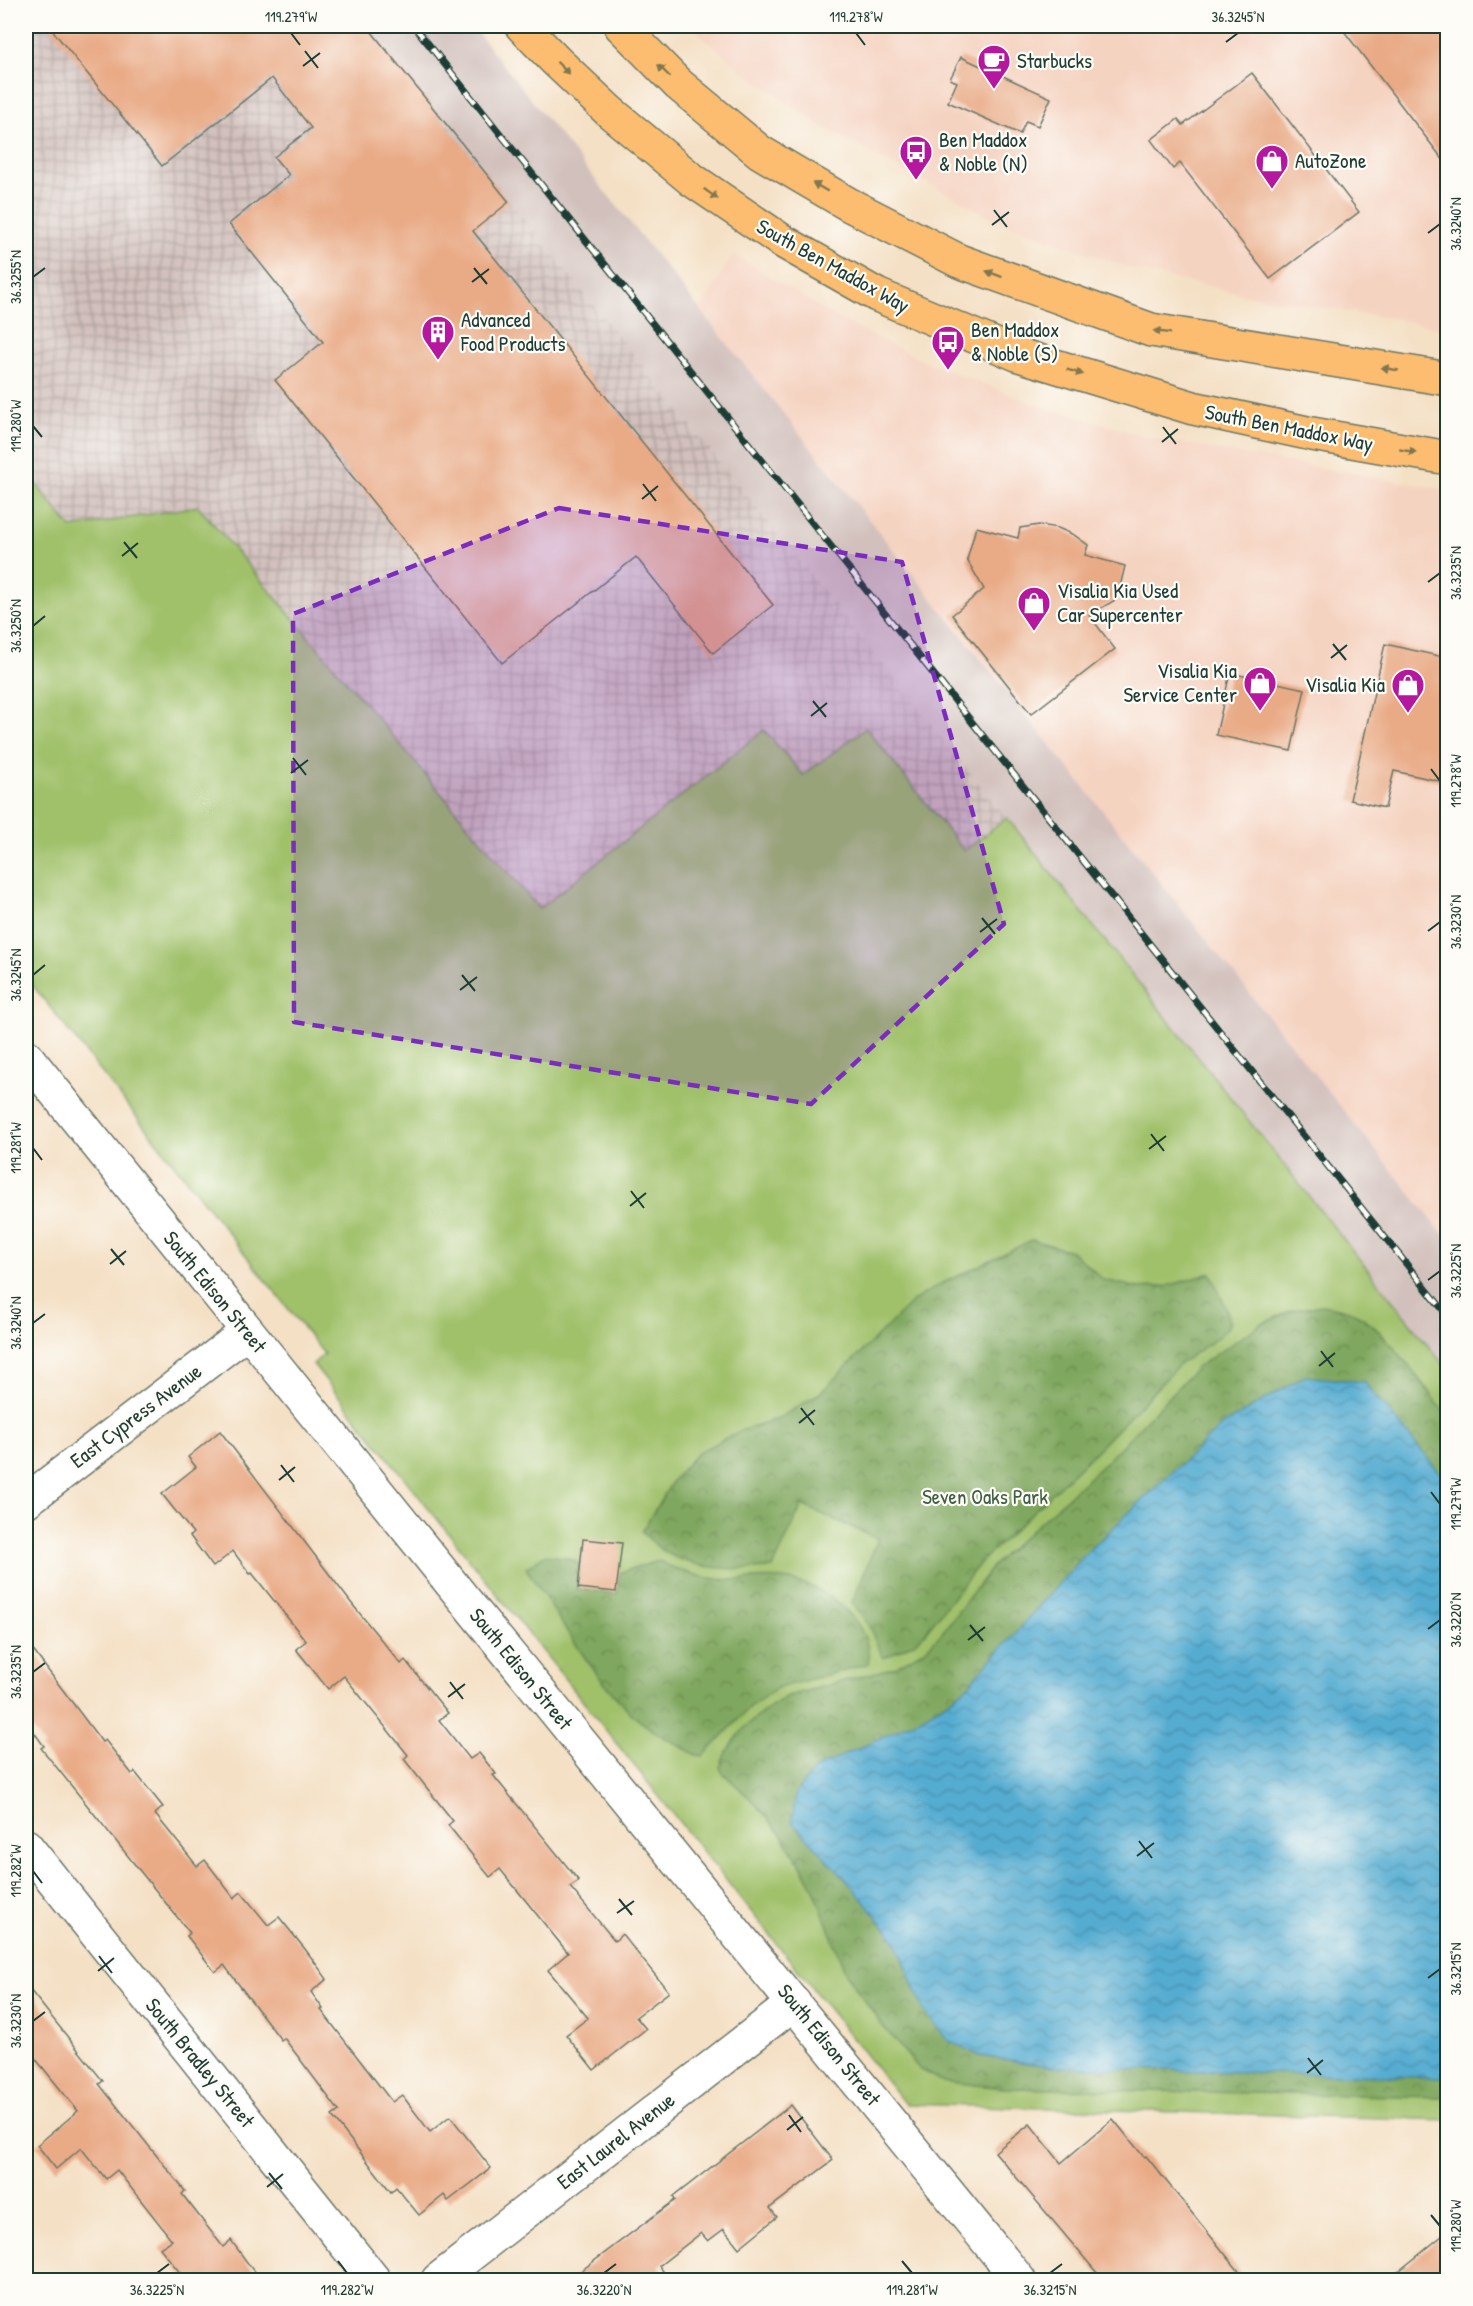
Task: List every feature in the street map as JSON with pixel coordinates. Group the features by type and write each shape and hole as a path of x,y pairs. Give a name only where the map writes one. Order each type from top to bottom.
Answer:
{"main road":[{"name":"South Ben Maddox Way","path":"522,26 556,62 609,111 691,179 782,241 878,294 1019,355 1193,408 1312,434 1448,458"},
{"path":"621,26 678,84 760,152 848,204 959,261 1151,330 1448,379"}],"street":[{"name":"South Edison Street","path":"26,1056 1020,2280"},
{"name":"East Cypress Avenue","path":"26,1501 248,1332"},
{"name":"South Bradley Street","path":"26,1846 374,2280"},
{"name":"East Laurel Avenue","path":"438,2280 794,2003"}],"highlighted area":[{"path":"559,508 902,562 1004,924 811,1104 294,1022 293,614"}],"shaded area":[{"path":"26,26 369,26 1007,818 325,1355 26,978"},
{"path":"369,26 472,26 1447,1239 1447,1369 1007,818"},
{"path":"690,26 1447,26 1447,330 1403,320 1256,297 1135,270 996,220 825,128 744,72"},
{"path":"733,254 832,315 922,360 1032,403 1151,438 1447,490 1447,1239 700,310"}],"green space":[{"name":"Seven Oaks Park","path":"26,472 71,528 198,506 539,909 764,730 803,775 866,728 964,851 1007,818 1447,1369 1447,2120 905,2104 313,1364 324,1354 26,977"},
{"path":"1032,1240 1071,1251 1104,1280 1139,1288 1168,1286 1211,1273 1229,1316 1229,1325 1222,1334 1180,1364 1096,1451 980,1563 924,1634 914,1643 883,1658 869,1626 852,1602 878,1539 802,1505 773,1568 737,1569 702,1566 669,1554 642,1531 674,1479 698,1452 738,1432 781,1417 820,1393 913,1301 937,1286"},
{"path":"1322,1305 1349,1311 1369,1323 1406,1361 1447,1416 1447,2097 1004,2088 941,2081 920,2070 881,2024 846,1974 813,1887 801,1865 781,1834 754,1802 722,1772 720,1767 726,1752 745,1727 768,1708 788,1696 895,1667 926,1649 941,1634 994,1564 1105,1463 1196,1368 1261,1324 1293,1310"},
{"path":"544,1555 565,1557 579,1563 577,1589 617,1594 620,1572 659,1561 686,1572 715,1579 762,1578 790,1580 804,1584 833,1599 856,1622 864,1635 868,1649 868,1664 777,1688 750,1707 704,1756 696,1755 643,1723 628,1710 599,1677 526,1568"}],"water":[{"path":"1305,1376 1364,1382 1447,1481 1447,2078 1053,2067 980,2056 947,2040 924,2011 896,1941 844,1877 792,1822 796,1792 815,1769 923,1717 965,1689 1089,1550 1222,1425"}],"building":[{"name":"Advanced Food Products","path":"49,26 367,26 509,202 473,231 773,605 713,653 636,557 502,663 275,380 323,342 229,224 289,175 274,157 311,128 272,78 162,166"},
{"path":"1340,26 1448,26 1448,166"},
{"name":"Starbucks","path":"961,57 1051,98 1038,126 1026,121 1020,134 948,102 957,82 950,79"},
{"name":"AutoZone","path":"1252,73 1359,212 1270,279 1180,163 1173,169 1151,140 1178,119 1183,125"},
{"name":"Visalia Kia Used Car Supercenter","path":"1039,525 1058,528 1074,535 1088,545 1085,555 1125,566 1117,599 1089,615 1115,649 1031,714 952,615 984,589 967,560 976,527 1018,538 1020,528"},
{"name":"Visalia Kia","path":"1385,644 1448,658 1448,783 1394,771 1385,808 1350,800"},
{"name":"Visalia Kia Service Center","path":"1230,673 1305,689 1291,751 1216,735"},
{"path":"220,1431 352,1604 401,1664 405,1660 448,1713 439,1720 470,1759 479,1753 496,1774 493,1775 579,1881 570,1887 615,1941 622,1934 669,1992 636,2017 646,2029 594,2070 566,2035 588,2018 548,1970 568,1953 500,1869 490,1877 448,1825 453,1821 404,1759 408,1755 344,1676 328,1689 296,1649 306,1641 252,1573 250,1574 233,1551 213,1567 190,1536 193,1533 162,1494 196,1467 188,1457"},
{"path":"583,1539 622,1543 616,1592 578,1588"},
{"path":"26,1641 102,1742 105,1740 132,1774 135,1772 163,1807 155,1814 197,1866 205,1860 234,1898 241,1892 268,1925 279,1917 305,1949 327,1979 311,1992 323,2009 321,2010 392,2102 402,2095 430,2132 450,2116 491,2168 448,2201 444,2195 419,2215 396,2187 391,2192 332,2116 339,2111 284,2038 281,2040 224,1965 215,1972 187,1936 190,1933 41,1748 44,1746 26,1721"},
{"path":"26,1985 103,2081 99,2084 185,2191 182,2194 223,2247 231,2240 260,2280 186,2280 160,2248 172,2240 117,2170 106,2179 81,2148 56,2169 37,2145 78,2111 26,2047"},
{"path":"791,2105 833,2160 770,2208 777,2217 739,2248 724,2229 708,2241 701,2233 659,2266 670,2280 569,2280 675,2200 673,2197"},
{"path":"1113,2119 1144,2157 1146,2156 1246,2280 1103,2280 995,2152 1030,2124 1061,2163"},
{"path":"1448,2231 1448,2280 1388,2280"}],"railway":[{"path":"414,26 1448,1316"}],"place":[{"name":"Starbucks","path":"994,90"},
{"name":"Ben Maddox & Noble (N)","path":"916,181"},
{"name":"AutoZone","path":"1272,190"},
{"name":"Advanced Food Products","path":"438,361"},
{"name":"Ben Maddox & Noble (S)","path":"948,371"},
{"name":"Visalia Kia Used Car Supercenter","path":"1034,632"},
{"name":"Visalia Kia Service Center","path":"1260,712"},
{"name":"Visalia Kia","path":"1408,714"}]}
